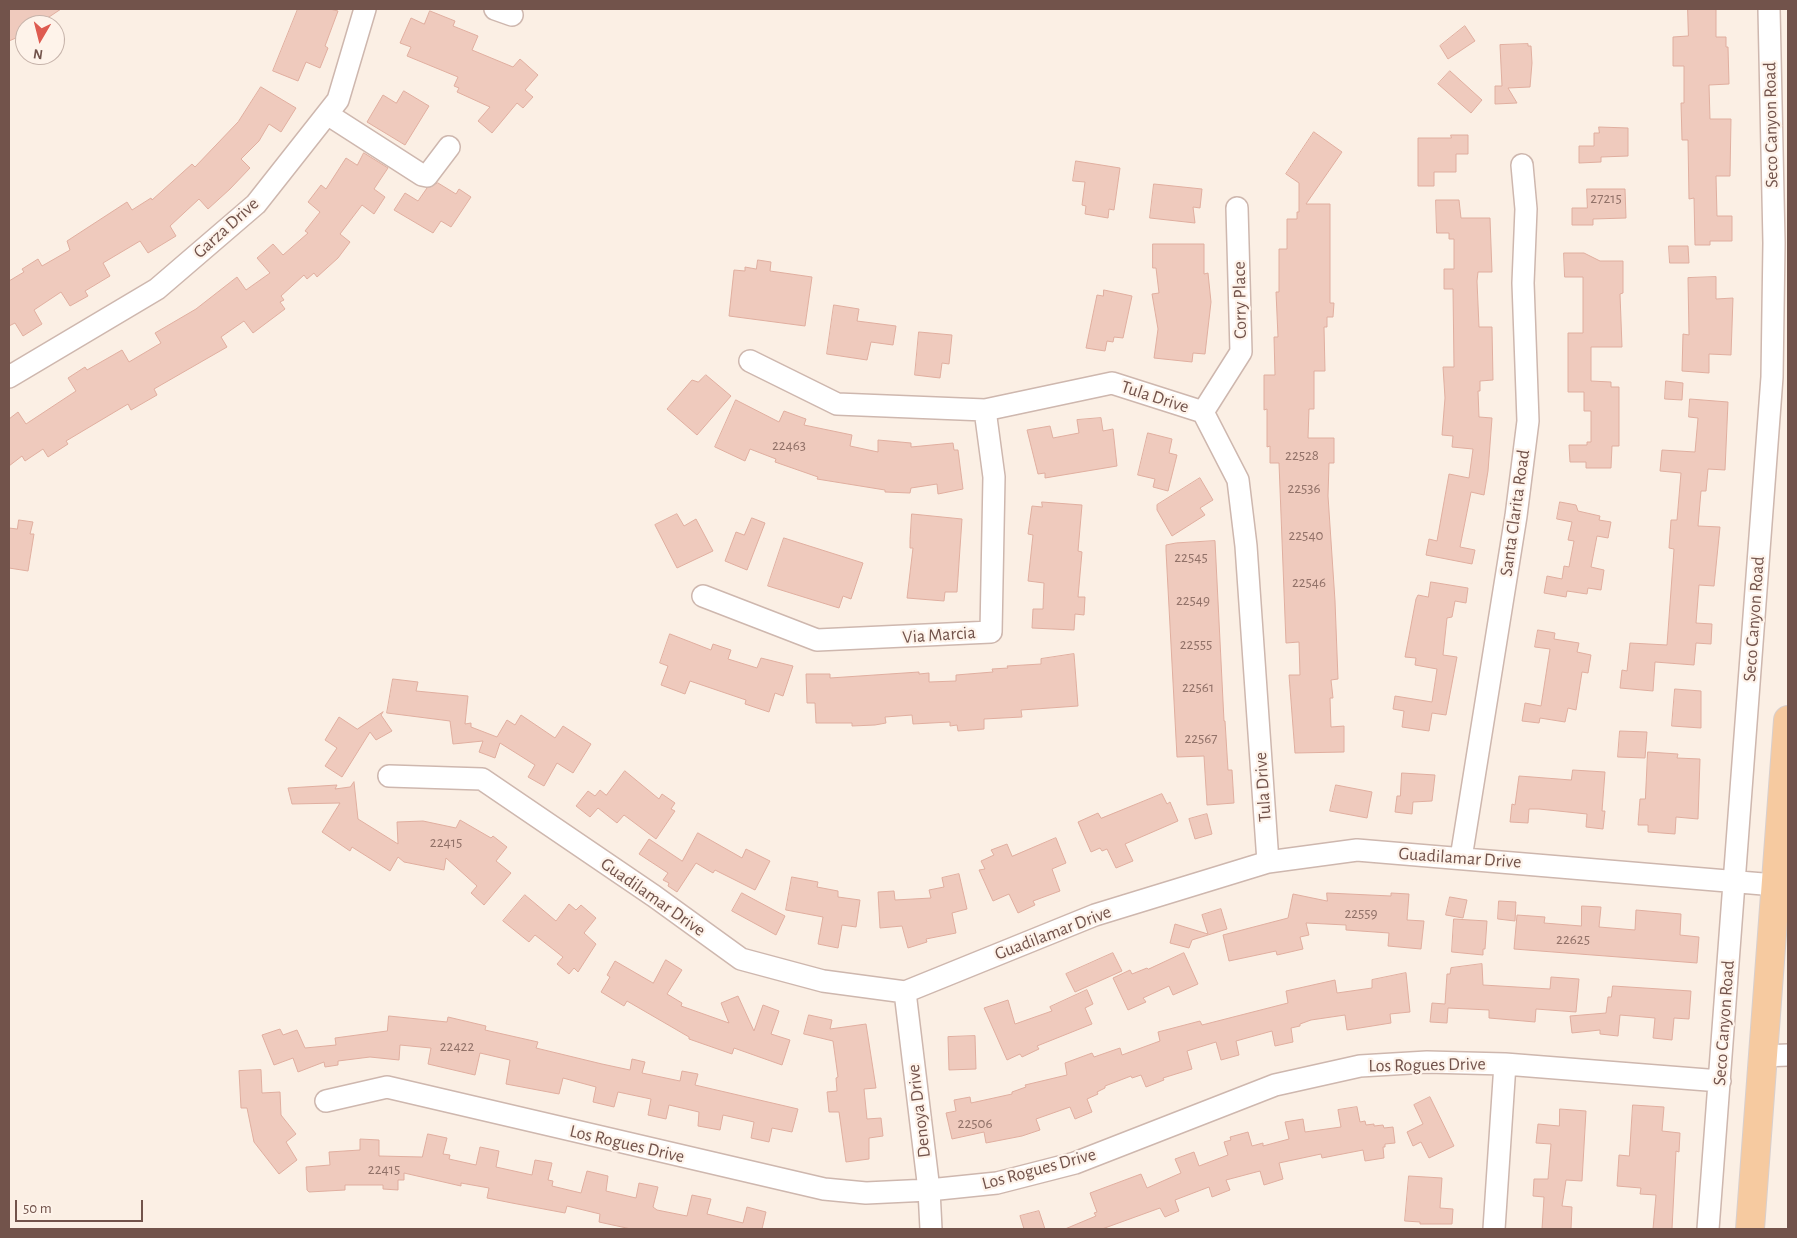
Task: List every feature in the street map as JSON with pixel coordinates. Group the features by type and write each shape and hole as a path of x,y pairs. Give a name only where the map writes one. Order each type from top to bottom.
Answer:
{"main road":[{"path":"1750,1229 1775,1056 1780,878 1788,720"}],"street":[{"name":"Garza Drive","path":"9,378 157,289 256,204 338,100 365,9"},
{"name":"Seco Canyon Road","path":"1708,1229 1772,377 1774,243 1769,9"},
{"path":"327,114 422,175 428,176 449,147"},
{"name":"Santa Clarita Road","path":"1461,858 1516,516 1528,421 1523,283 1526,209 1522,165"},
{"name":"Corry Place","path":"1203,412 1241,352 1236,208"},
{"name":"Tula Drive","path":"750,361 837,404 985,410 1112,384 1203,412 1238,480 1246,546 1268,862"},
{"name":"Via Marcia","path":"703,596 817,640 991,632 994,477 985,410"},
{"name":"Guadilamar Drive","path":"388,776 482,779 654,896 740,959 823,981 905,992 1095,915 1268,862 1357,850 1734,880 1780,878"},
{"name":"Denoya Drive","path":"905,992 929,1190 931,1229"},
{"name":"Los Rogues Drive","path":"326,1101 387,1087 824,1189 866,1193 929,1190 997,1183 1075,1163 1275,1085 1360,1066 1427,1062 1505,1064 1720,1081"},
{"path":"1494,1229 1505,1064"}],"building":[{"path":"9,9 61,9 52,15 15,15 15,38 9,41"},
{"path":"298,9 330,9 338,11 325,46 328,48 320,68 306,62 298,81 273,71"},
{"path":"1688,9 1716,9 1716,37 1726,37 1726,47 1728,47 1729,84 1709,85 1710,119 1731,119 1730,176 1716,176 1717,216 1732,216 1732,241 1710,241 1710,245 1695,245 1694,198 1689,199 1688,140 1682,140 1681,103 1684,103 1684,66 1673,66 1673,37 1688,36"},
{"path":"430,11 455,21 453,26 478,36 472,50 513,67 520,59 538,75 525,90 533,97 523,108 517,103 492,133 478,121 490,107 457,92 459,88 454,86 458,77 407,56 411,47 400,43 411,18 424,24"},
{"path":"1465,26 1475,41 1448,59 1440,46"},
{"path":"1528,44 1528,46 1531,46 1532,63 1530,87 1508,88 1517,103 1495,104 1495,86 1502,86 1500,45"},
{"path":"1450,71 1482,100 1471,113 1438,84"},
{"path":"261,87 296,108 281,132 269,124 259,141 241,159 250,168 230,189 208,209 199,199 170,226 176,236 148,253 140,241 103,263 110,276 85,291 88,296 70,306 61,292 34,310 42,324 23,336 15,323 9,326 9,281 24,272 22,269 38,259 42,266 70,250 67,241 127,202 132,210 151,198 152,200 192,164 195,167 238,122"},
{"path":"404,91 429,106 405,145 367,122 383,95 396,103"},
{"path":"1599,127 1628,128 1628,156 1601,157 1601,162 1579,163 1579,146 1594,146 1594,133 1599,133"},
{"path":"1314,132 1342,152 1306,204 1330,204 1330,303 1334,303 1333,317 1327,317 1327,327 1324,327 1325,371 1314,371 1314,409 1309,409 1308,438 1334,438 1334,463 1329,463 1328,496 1338,679 1331,680 1333,698 1330,698 1331,727 1344,726 1344,752 1295,753 1289,675 1300,675 1299,642 1286,643 1279,463 1270,463 1270,446 1267,447 1267,409 1264,410 1264,375 1275,375 1274,337 1278,337 1276,292 1279,292 1279,249 1287,249 1287,219 1297,219 1297,212 1299,212 1299,183 1286,174"},
{"path":"1451,135 1468,135 1468,154 1456,154 1456,172 1434,172 1434,186 1418,186 1418,138 1451,138"},
{"path":"364,153 388,168 374,189 385,197 374,214 362,205 340,234 350,242 338,258 317,277 314,273 307,279 304,275 281,296 284,300 280,302 285,309 253,333 244,321 221,337 227,347 154,389 157,395 131,410 128,404 66,441 68,444 48,457 43,449 25,461 22,456 9,466 9,419 18,412 26,424 76,391 68,378 85,367 87,370 122,350 129,362 161,343 155,333 196,309 237,277 246,290 270,273 257,258 273,244 283,255 308,233 305,231 320,212 308,202 321,185 326,189 346,158 357,165"},
{"path":"1076,161 1120,168 1114,210 1109,209 1108,218 1085,214 1086,206 1082,205 1085,182 1073,181"},
{"path":"438,183 456,194 459,189 471,197 451,227 441,221 433,233 394,210 405,193 418,201 427,188"},
{"path":"1154,184 1202,189 1200,208 1193,207 1195,223 1150,218"},
{"path":"1587,189 1625,189 1626,218 1593,219 1593,225 1572,225 1572,208 1587,208"},
{"path":"1436,200 1459,200 1461,218 1490,218 1492,272 1478,272 1477,281 1479,327 1492,327 1493,380 1480,381 1480,391 1478,391 1479,417 1492,418 1488,471 1484,495 1471,492 1460,547 1475,550 1472,564 1426,555 1429,539 1437,541 1449,474 1469,478 1473,449 1452,447 1453,436 1442,435 1445,398 1443,367 1454,367 1453,289 1444,289 1444,269 1454,269 1454,239 1449,239 1449,233 1437,233"},
{"path":"1153,244 1204,244 1204,274 1208,273 1211,302 1205,354 1193,353 1192,362 1154,358 1158,329 1152,294 1159,293 1156,268 1153,268"},
{"path":"1669,246 1688,246 1689,263 1670,263"},
{"path":"1564,253 1584,253 1600,261 1623,261 1623,293 1620,294 1622,347 1591,347 1591,381 1611,382 1611,387 1619,387 1619,446 1612,446 1611,468 1586,468 1586,462 1570,462 1569,445 1587,445 1587,442 1591,442 1591,411 1584,411 1584,392 1568,392 1568,333 1583,333 1583,277 1565,277"},
{"path":"758,260 771,262 770,271 812,277 805,326 729,316 734,270 745,271 745,267 756,269"},
{"path":"1716,277 1716,299 1733,298 1731,355 1709,354 1709,373 1682,371 1683,334 1689,335 1688,278"},
{"path":"1104,290 1132,296 1123,338 1114,337 1113,342 1107,341 1105,351 1086,348 1097,295 1103,296"},
{"path":"834,305 859,309 857,321 896,326 893,345 871,342 867,360 827,354"},
{"path":"919,332 952,335 949,364 942,363 940,378 915,375"},
{"path":"706,375 731,396 697,435 667,409 692,380 698,382"},
{"path":"1666,381 1683,383 1682,400 1665,399"},
{"path":"1690,399 1728,402 1725,470 1708,469 1706,491 1701,491 1698,526 1720,527 1714,586 1699,585 1696,623 1712,624 1711,644 1696,643 1694,665 1655,662 1653,691 1620,688 1622,670 1627,671 1630,643 1667,645 1674,549 1669,548 1671,520 1677,520 1681,473 1660,471 1662,450 1695,452 1698,418 1689,417"},
{"path":"736,400 779,422 784,411 806,419 804,425 852,435 850,446 878,452 878,440 911,443 911,447 953,443 954,450 958,450 963,489 938,494 937,484 911,488 910,493 885,492 885,490 817,479 818,477 775,462 776,459 750,449 745,461 715,447"},
{"path":"1101,418 1103,431 1113,429 1117,466 1045,478 1045,473 1038,474 1027,430 1050,426 1053,438 1079,433 1077,420"},
{"path":"1148,433 1172,439 1169,453 1177,455 1168,491 1153,487 1155,479 1138,475"},
{"path":"1200,478 1213,500 1200,508 1205,515 1172,536 1157,510 1157,505"},
{"path":"1042,502 1082,505 1078,551 1082,552 1078,597 1085,597 1084,615 1075,614 1074,630 1032,628 1033,609 1043,609 1044,583 1028,581 1033,535 1028,534 1032,506 1042,507"},
{"path":"1560,502 1576,505 1578,511 1600,516 1599,520 1611,522 1608,538 1597,536 1591,567 1604,570 1601,590 1588,588 1587,594 1567,591 1566,597 1544,593 1547,576 1562,579 1564,566 1569,567 1574,541 1568,540 1572,522 1557,519"},
{"path":"677,514 684,526 696,519 713,551 677,568 655,525"},
{"path":"912,514 962,519 957,592 945,592 944,601 907,598 913,548 910,548"},
{"path":"752,518 765,523 747,570 725,561 736,532 744,535"},
{"path":"19,520 33,522 30,534 34,534 28,571 9,568 9,528 17,529"},
{"path":"784,538 863,563 851,599 843,596 839,608 768,586"},
{"path":"1215,541 1224,721 1228,770 1232,770 1234,803 1207,805 1204,756 1177,757 1166,545"},
{"path":"1431,582 1468,588 1466,603 1455,601 1452,617 1447,618 1443,655 1457,657 1446,715 1432,713 1429,731 1402,727 1404,711 1393,709 1395,696 1432,702 1437,669 1415,665 1416,658 1405,657 1416,599 1418,595 1428,597"},
{"path":"1538,630 1555,633 1554,639 1579,643 1577,652 1591,655 1588,673 1582,672 1576,710 1568,708 1565,722 1540,718 1539,723 1522,721 1525,703 1541,706 1550,649 1535,647"},
{"path":"670,634 711,650 713,644 731,650 728,659 757,668 761,658 793,666 783,696 775,693 769,712 745,704 746,700 690,681 685,694 661,685 668,666 660,663"},
{"path":"1074,654 1078,706 1021,710 1022,717 984,719 984,729 958,731 957,725 950,726 950,722 913,724 912,715 885,717 886,723 875,725 852,726 852,723 816,723 815,703 807,703 806,674 830,674 830,678 919,672 919,674 929,673 929,682 956,681 956,675 993,672 992,669 1008,668 1007,666 1041,664 1041,659"},
{"path":"393,679 418,682 416,691 468,696 465,724 471,723 471,727 497,737 507,720 515,725 521,715 555,738 563,726 591,744 573,773 557,763 544,786 528,777 535,765 500,743 495,758 479,752 483,741 453,744 450,721 387,713"},
{"path":"1675,689 1701,691 1701,728 1672,726"},
{"path":"383,712 381,715 392,731 376,740 370,732 342,777 325,766 337,748 325,740 339,717 357,729"},
{"path":"1620,731 1647,732 1645,758 1618,757"},
{"path":"1648,752 1678,754 1677,758 1700,759 1698,819 1676,817 1675,834 1648,832 1648,825 1638,825 1640,799 1645,799"},
{"path":"1573,770 1605,772 1602,811 1605,811 1603,829 1586,827 1587,814 1539,809 1529,809 1528,823 1510,822 1512,804 1515,805 1519,776 1571,780"},
{"path":"625,771 659,799 662,794 675,803 671,809 675,811 656,839 624,815 617,823 598,808 590,817 576,806 588,791 595,796 600,790 606,795"},
{"path":"1402,773 1435,775 1432,801 1413,802 1412,814 1395,812 1397,796 1400,796"},
{"path":"354,782 358,819 398,844 397,822 423,821 456,828 460,820 491,838 493,836 507,847 496,861 511,873 484,905 471,893 477,886 446,858 444,870 404,862 398,857 390,871 352,847 350,851 322,832 340,803 292,804 288,788 337,785 335,789 350,787"},
{"path":"1336,785 1372,792 1367,818 1330,811"},
{"path":"1162,794 1167,804 1170,802 1178,821 1125,844 1133,861 1116,868 1107,849 1102,851 1100,848 1091,852 1078,822 1098,813 1101,818"},
{"path":"1207,814 1212,834 1195,839 1189,819"},
{"path":"698,833 742,858 746,849 770,861 755,890 715,870 713,873 696,863 677,892 668,886 669,883 663,880 668,873 639,854 649,839 682,861"},
{"path":"1056,838 1066,863 1052,869 1060,891 1033,901 1035,905 1018,913 1009,894 993,901 979,870 985,869 981,861 994,855 991,850 1007,844 1012,856"},
{"path":"959,874 967,909 952,913 956,933 926,939 927,942 908,948 902,926 880,928 878,892 894,891 895,900 931,898 929,890 944,887 942,878"},
{"path":"792,877 818,882 817,887 838,891 838,897 860,900 856,927 842,925 838,948 818,944 823,917 786,910"},
{"path":"742,893 785,916 776,935 732,911"},
{"path":"1327,893 1391,896 1391,893 1409,894 1407,920 1424,921 1421,949 1388,946 1389,933 1346,930 1346,925 1306,923 1309,935 1300,937 1303,949 1277,955 1276,951 1229,961 1223,935 1288,918 1293,894 1327,901"},
{"path":"525,895 556,921 569,904 576,910 581,905 596,918 584,933 596,944 578,972 574,968 569,974 557,964 563,957 535,935 529,942 503,921"},
{"path":"1450,897 1467,900 1463,918 1446,915"},
{"path":"1499,901 1516,902 1515,921 1498,919"},
{"path":"1582,906 1601,907 1599,927 1635,930 1636,910 1681,914 1680,935 1699,937 1697,963 1514,949 1517,915 1545,917 1544,923 1581,926"},
{"path":"1221,909 1227,929 1192,940 1189,948 1170,943 1175,924 1208,934 1202,915"},
{"path":"1454,919 1487,921 1483,955 1452,952"},
{"path":"1113,953 1122,971 1075,992 1066,974"},
{"path":"1184,953 1198,984 1173,995 1169,986 1143,998 1146,1002 1128,1010 1113,978 1130,970 1132,974 1148,969"},
{"path":"666,960 682,970 667,994 682,1003 681,1006 729,1023 721,1003 738,996 754,1031 763,1005 779,1011 771,1034 790,1040 782,1065 734,1048 732,1054 689,1039 689,1037 627,1001 624,1006 601,992 610,977 607,975 615,961 653,983"},
{"path":"1482,964 1483,985 1550,989 1551,977 1579,979 1576,1012 1536,1009 1535,1022 1489,1018 1489,1010 1448,1008 1447,1023 1430,1022 1432,1003 1445,1004 1447,974 1450,974 1451,968"},
{"path":"1406,973 1410,1012 1390,1014 1391,1023 1347,1030 1345,1015 1311,1020 1291,1028 1293,1042 1275,1046 1272,1031 1236,1041 1239,1055 1221,1060 1216,1042 1187,1051 1192,1069 1163,1078 1164,1080 1146,1087 1141,1075 1132,1078 1131,1076 1105,1086 1105,1088 1097,1092 1098,1094 1087,1099 1092,1112 1075,1119 1070,1107 1036,1119 1040,1130 1022,1136 986,1143 984,1132 952,1139 946,1113 956,1111 954,1100 970,1097 971,1103 1012,1094 1012,1092 1026,1087 1025,1085 1067,1075 1065,1063 1092,1053 1094,1057 1120,1048 1122,1055 1160,1041 1158,1032 1200,1021 1202,1025 1288,1003 1286,991 1335,980 1337,993 1372,988 1372,980"},
{"path":"1613,986 1691,991 1689,1019 1674,1018 1672,1040 1653,1038 1655,1018 1620,1015 1618,1036 1600,1034 1600,1030 1572,1033 1570,1016 1606,1013 1608,997 1611,997"},
{"path":"1087,990 1093,1004 1085,1008 1092,1024 1037,1046 1039,1049 1022,1057 1020,1054 1007,1060 984,1008 1008,1000 1015,1024 1052,1011 1050,1007"},
{"path":"809,1015 832,1020 830,1029 866,1024 876,1088 864,1089 867,1119 881,1118 883,1136 869,1138 869,1159 846,1162 839,1112 829,1112 827,1092 837,1091 836,1078 838,1077 833,1041 804,1034"},
{"path":"389,1016 447,1022 448,1017 486,1026 485,1030 538,1042 536,1048 602,1064 630,1070 632,1059 645,1062 642,1073 680,1081 682,1071 698,1074 695,1085 798,1109 792,1132 772,1128 769,1142 751,1138 754,1122 723,1115 720,1130 698,1126 699,1112 669,1105 666,1119 648,1115 651,1099 618,1092 614,1107 593,1102 596,1087 563,1078 559,1094 506,1084 510,1060 480,1053 475,1075 428,1064 431,1048 400,1045 399,1060 370,1057 338,1061 338,1065 325,1067 324,1062 298,1072 293,1058 274,1065 262,1035 280,1029 283,1035 297,1030 305,1048 336,1045 335,1038 387,1031"},
{"path":"975,1036 976,1069 949,1070 948,1037"},
{"path":"261,1070 262,1093 280,1092 281,1115 296,1134 286,1142 297,1160 279,1174 254,1142 247,1108 241,1108 239,1071"},
{"path":"1430,1097 1454,1146 1429,1158 1421,1142 1413,1146 1407,1132 1423,1124 1414,1105"},
{"path":"1633,1105 1664,1107 1662,1131 1680,1133 1679,1152 1676,1151 1672,1229 1653,1229 1656,1195 1640,1194 1641,1188 1617,1186 1619,1155 1629,1156"},
{"path":"1357,1107 1360,1122 1365,1121 1366,1125 1383,1125 1384,1128 1393,1127 1395,1143 1385,1144 1385,1147 1383,1147 1384,1158 1365,1161 1363,1150 1322,1158 1321,1154 1279,1163 1283,1179 1264,1185 1260,1171 1226,1180 1230,1190 1212,1197 1209,1187 1175,1200 1179,1211 1165,1217 1160,1208 1102,1229 1065,1229 1096,1216 1094,1213 1097,1212 1090,1193 1141,1174 1147,1188 1181,1173 1175,1159 1194,1152 1199,1166 1228,1155 1224,1142 1231,1140 1230,1137 1248,1132 1252,1146 1263,1143 1263,1146 1289,1139 1285,1122 1303,1119 1305,1132 1341,1127 1338,1110"},
{"path":"1560,1109 1586,1111 1582,1181 1566,1180 1562,1206 1572,1207 1571,1229 1542,1229 1544,1197 1533,1196 1534,1179 1548,1179 1551,1144 1536,1143 1538,1124 1559,1126"},
{"path":"428,1134 447,1138 443,1154 450,1155 449,1159 476,1165 480,1147 499,1151 496,1167 532,1175 535,1160 552,1163 548,1180 553,1181 552,1186 581,1193 587,1171 608,1176 606,1191 636,1198 639,1183 658,1187 653,1207 657,1210 687,1216 692,1195 711,1199 707,1214 743,1223 747,1207 766,1212 762,1229 631,1229 599,1222 600,1214 567,1206 565,1213 487,1198 489,1188 461,1183 461,1186 404,1173 404,1180 398,1180 398,1190 383,1189 383,1185 345,1185 345,1190 309,1192 307,1190 306,1167 330,1165 329,1152 360,1150 360,1139 379,1140 379,1156 422,1157"},
{"path":"1409,1176 1442,1178 1440,1208 1453,1209 1452,1224 1420,1224 1420,1222 1405,1221"},
{"path":"1039,1211 1045,1229 1024,1229 1020,1216"}]}
